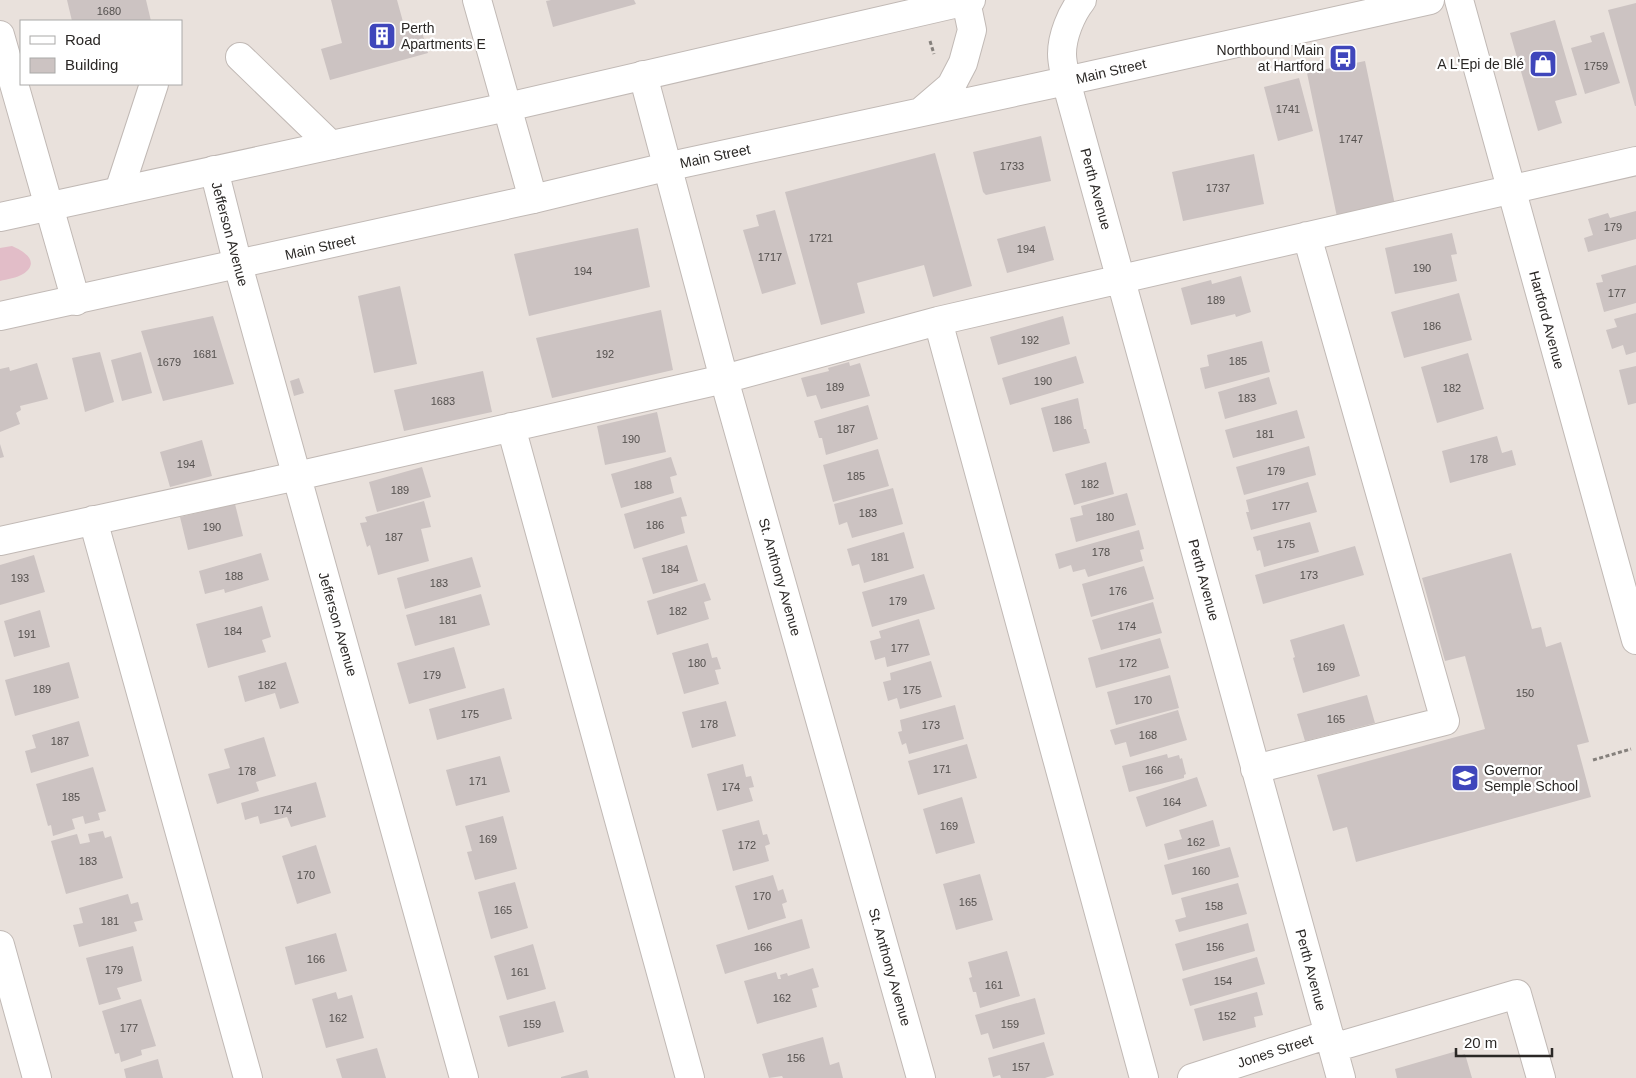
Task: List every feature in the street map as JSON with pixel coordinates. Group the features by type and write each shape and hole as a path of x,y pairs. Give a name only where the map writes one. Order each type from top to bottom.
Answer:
{"street":[{"path":"478,0 532,199"},
{"path":"0,217 507,107 968,0 972,30 962,63 951,86 920,112"},
{"name":"Perth Avenue","path":"1082,0 1076,8 1064,39 1062,55 1066,81 1341,1078"},
{"name":"Main Street","path":"0,316 238,265 666,167 1430,0"},
{"name":"Hartford Avenue","path":"1459,0 1636,640"},
{"path":"0,35 76,301"},
{"path":"240,57 331,145"},
{"name":"St. Anthony Avenue","path":"643,75 724,379 921,1078"},
{"path":"119,191 154,85"},
{"path":"0,540 297,476 724,379 938,321 1636,161"},
{"name":"Jefferson Avenue","path":"214,170 238,265 464,1078"},
{"path":"1255,769 1445,721 1307,236"},
{"path":"938,321 1144,1078"},
{"path":"511,427 690,1078"},
{"path":"93,520 248,1078"},
{"path":"0,945 37,1078"},
{"name":"Jones Street","path":"1192,1078 1517,994 1541,1078"}],"path":[{"path":"1593,760 1631,749"}],"shaded area":[{"path":"12,246 29,257 31,265 23,274 0,281 0,248"}],"building":[{"path":"67,0 146,0 151,20 72,20"},
{"name":"Perth Apartments E","path":"331,0 397,0 405,29 420,25 428,53 330,80 321,49 342,43"},
{"path":"634,0 636,4 553,27 546,1"},
{"path":"1636,3 1636,106 1635,106 1608,10"},
{"name":"A L'Epi de Blé","path":"1555,20 1577,95 1555,101 1562,123 1538,131 1510,33"},
{"path":"1604,32 1620,83 1585,94 1571,48 1592,42 1590,36"},
{"path":"1365,61 1395,205 1337,217 1307,73"},
{"path":"1299,78 1313,131 1278,141 1264,87"},
{"path":"1041,136 1051,181 986,195 983,192 973,152"},
{"path":"935,153 972,286 933,297 924,265 857,283 865,313 821,325 785,192"},
{"path":"1254,154 1264,204 1183,221 1172,172"},
{"path":"775,210 796,284 762,294 743,230 759,226 756,215"},
{"path":"1636,211 1636,239 1588,252 1584,238 1593,235 1588,219 1608,213 1610,218"},
{"path":"1045,226 1054,260 1007,273 997,239"},
{"path":"638,228 650,287 529,316 514,254"},
{"path":"1452,233 1457,254 1451,255 1457,281 1395,294 1385,248"},
{"path":"1636,265 1636,303 1604,312 1596,283 1603,282 1601,275"},
{"path":"1241,276 1251,312 1236,317 1235,314 1191,325 1181,288 1211,280 1212,284"},
{"path":"400,286 417,364 374,373 358,296"},
{"path":"1459,293 1472,340 1404,358 1391,312"},
{"path":"661,310 673,370 552,398 536,338"},
{"path":"1636,313 1636,352 1626,355 1623,345 1612,349 1606,330 1617,327 1614,319"},
{"path":"213,316 234,384 163,401 141,331"},
{"path":"1063,316 1070,344 998,365 990,337"},
{"path":"1262,341 1270,372 1205,389 1200,368 1209,366 1207,355"},
{"path":"100,352 114,402 85,412 72,358"},
{"path":"141,352 152,393 122,401 111,360"},
{"path":"1468,353 1484,409 1437,423 1421,367"},
{"path":"1076,356 1084,383 1010,405 1002,378"},
{"path":"849,362 850,366 860,363 870,396 821,409 816,395 807,397 801,378 829,371 828,368"},
{"path":"37,363 48,399 20,406 21,410 16,413 20,424 0,432 0,369 9,367 10,371"},
{"path":"1636,366 1636,403 1628,405 1619,370"},
{"path":"483,371 492,412 404,431 394,390"},
{"path":"1269,377 1277,404 1225,419 1218,392"},
{"path":"299,378 304,393 294,396 290,381"},
{"path":"1078,398 1084,429 1086,429 1090,443 1053,452 1041,408"},
{"path":"868,405 878,439 826,455 822,438 819,438 814,421"},
{"path":"1297,410 1305,438 1233,458 1225,430"},
{"path":"657,412 666,452 605,465 597,426"},
{"path":"1497,436 1502,453 1512,450 1516,465 1450,483 1442,451"},
{"path":"202,440 212,476 170,487 160,452"},
{"path":"0,444 4,457 0,458"},
{"path":"1309,446 1316,475 1244,495 1236,467"},
{"path":"878,449 889,486 833,502 823,465"},
{"path":"671,457 677,475 670,477 674,493 621,508 611,474"},
{"path":"1106,462 1114,494 1074,505 1065,474"},
{"path":"422,467 431,497 377,512 369,482"},
{"path":"1308,482 1317,512 1251,530 1246,512 1249,512 1246,500"},
{"path":"893,488 903,524 852,538 847,522 839,525 834,504"},
{"path":"1127,493 1136,525 1076,542 1070,518 1083,515 1081,506"},
{"path":"681,497 687,516 681,517 685,533 634,549 624,514"},
{"path":"424,501 431,527 421,529 429,561 378,575 370,545 367,547 360,523 367,522 365,517"},
{"path":"235,504 243,536 188,550 180,517"},
{"path":"1310,522 1319,552 1264,567 1260,550 1257,551 1253,537"},
{"path":"1139,530 1144,549 1140,550 1143,561 1088,577 1085,569 1073,572 1071,565 1059,569 1055,554"},
{"path":"904,532 914,568 864,583 859,564 852,566 847,549"},
{"path":"687,545 698,581 653,594 642,558"},
{"path":"1355,546 1364,575 1263,604 1255,575"},
{"path":"261,553 269,580 225,593 224,589 205,594 199,571"},
{"path":"1511,553 1532,629 1541,627 1546,647 1561,642 1589,742 1577,745 1591,797 1356,862 1347,827 1333,831 1317,775 1485,729 1465,656 1445,661 1422,578"},
{"path":"34,555 45,592 0,605 0,565"},
{"path":"472,557 481,587 405,609 397,578"},
{"path":"1144,566 1154,599 1091,617 1082,584"},
{"path":"924,574 935,609 872,627 862,592"},
{"path":"705,583 711,600 704,602 709,619 657,635 647,601"},
{"path":"481,594 490,625 415,646 406,615"},
{"path":"1153,602 1162,633 1101,650 1092,620"},
{"path":"262,606 271,637 262,640 266,652 208,668 196,624"},
{"path":"40,610 50,647 14,657 4,621"},
{"path":"919,619 930,655 887,667 885,657 875,660 870,641 881,638 879,631"},
{"path":"1344,624 1360,676 1303,693 1290,640"},
{"path":"1160,638 1169,668 1096,688 1088,658"},
{"path":"708,643 712,658 717,657 721,669 715,670 719,684 684,694 672,653"},
{"path":"454,647 466,688 409,704 397,663"},
{"path":"931,661 942,697 900,709 897,698 888,701 883,682 891,680 890,673"},
{"path":"69,662 79,698 15,716 5,680"},
{"path":"286,662 299,703 280,709 275,693 245,702 238,676"},
{"path":"1170,675 1179,708 1116,725 1107,692"},
{"path":"504,688 512,719 437,740 429,709"},
{"path":"1367,695 1375,723 1305,741 1297,714"},
{"path":"726,701 736,736 692,748 682,712"},
{"path":"955,705 964,739 909,754 906,743 902,745 898,732 902,731 900,720"},
{"path":"1178,710 1187,740 1130,757 1126,742 1115,745 1110,730"},
{"path":"79,721 89,756 31,773 25,751 36,748 32,735"},
{"path":"264,737 276,776 256,782 259,791 217,804 208,774 230,768 224,749"},
{"path":"967,744 977,778 918,795 908,761"},
{"path":"1167,754 1168,758 1179,755 1180,759 1182,758 1186,774 1184,778 1129,792 1122,766"},
{"path":"500,756 510,792 456,806 446,770"},
{"path":"743,764 746,777 751,776 754,787 749,788 753,801 717,811 707,774"},
{"path":"93,767 106,811 98,813 100,820 85,824 83,816 72,819 75,829 53,836 51,825 48,826 36,784"},
{"path":"1197,777 1207,806 1146,827 1136,797"},
{"path":"316,782 326,817 291,827 287,817 260,824 258,816 245,820 241,803"},
{"path":"962,797 975,843 936,854 923,809"},
{"path":"503,816 517,869 475,880 467,852 472,851 465,826"},
{"path":"759,820 763,835 767,834 770,844 765,846 769,861 733,871 722,830"},
{"path":"1213,820 1220,846 1168,860 1164,844 1182,839 1179,830"},
{"path":"103,831 105,838 111,836 123,878 66,894 51,841 77,834 80,844 90,842 88,834"},
{"path":"316,845 331,893 297,904 282,856"},
{"path":"1230,847 1239,877 1172,895 1164,865"},
{"path":"980,874 993,920 956,930 943,884"},
{"path":"773,875 778,891 783,889 787,902 782,904 786,918 748,930 735,886"},
{"path":"515,882 528,928 491,939 478,892"},
{"path":"1238,883 1247,914 1179,932 1175,920 1186,917 1181,898"},
{"path":"128,894 131,904 138,902 143,920 134,922 137,931 79,947 73,925 83,923 79,908"},
{"path":"802,919 810,948 725,974 716,945"},
{"path":"1248,923 1255,951 1183,971 1175,944"},
{"path":"336,933 347,971 295,985 285,947"},
{"path":"533,944 546,989 507,1000 494,956"},
{"path":"133,946 142,981 117,988 121,999 99,1005 86,958"},
{"path":"1007,951 1020,996 980,1008 976,992 973,992 969,978 972,977 968,962"},
{"path":"1257,957 1265,984 1190,1006 1182,979"},
{"path":"813,968 819,987 812,989 817,1007 757,1024 744,981 776,972 778,979 781,979 780,975 787,973 788,976"},
{"path":"336,992 338,999 352,995 364,1038 326,1048 312,999"},
{"path":"1257,992 1263,1015 1254,1017 1256,1027 1203,1041 1194,1009"},
{"path":"1035,998 1045,1034 993,1049 988,1033 981,1035 975,1015"},
{"path":"141,999 156,1046 141,1050 142,1055 121,1062 119,1053 115,1054 102,1011"},
{"path":"555,1001 564,1032 508,1047 499,1016"},
{"path":"823,1037 830,1065 839,1062 843,1078 783,1078 782,1076 769,1078 762,1054"},
{"path":"1044,1042 1054,1075 1045,1078 1001,1078 1000,1075 993,1077 988,1058"},
{"path":"377,1048 386,1078 342,1078 336,1059"},
{"path":"1457,1051 1458,1056 1465,1054 1472,1078 1397,1078 1395,1069"},
{"path":"158,1059 163,1078 126,1078 124,1069"},
{"path":"587,1070 589,1078 561,1078 561,1077"}],"place":[{"name":"Perth Apartments E","path":"382,36"},
{"name":"Northbound Main at Hartford","path":"1343,58"},
{"name":"A L'Epi de Blé","path":"1543,64"},
{"name":"Governor Semple School","path":"1465,778"}]}
